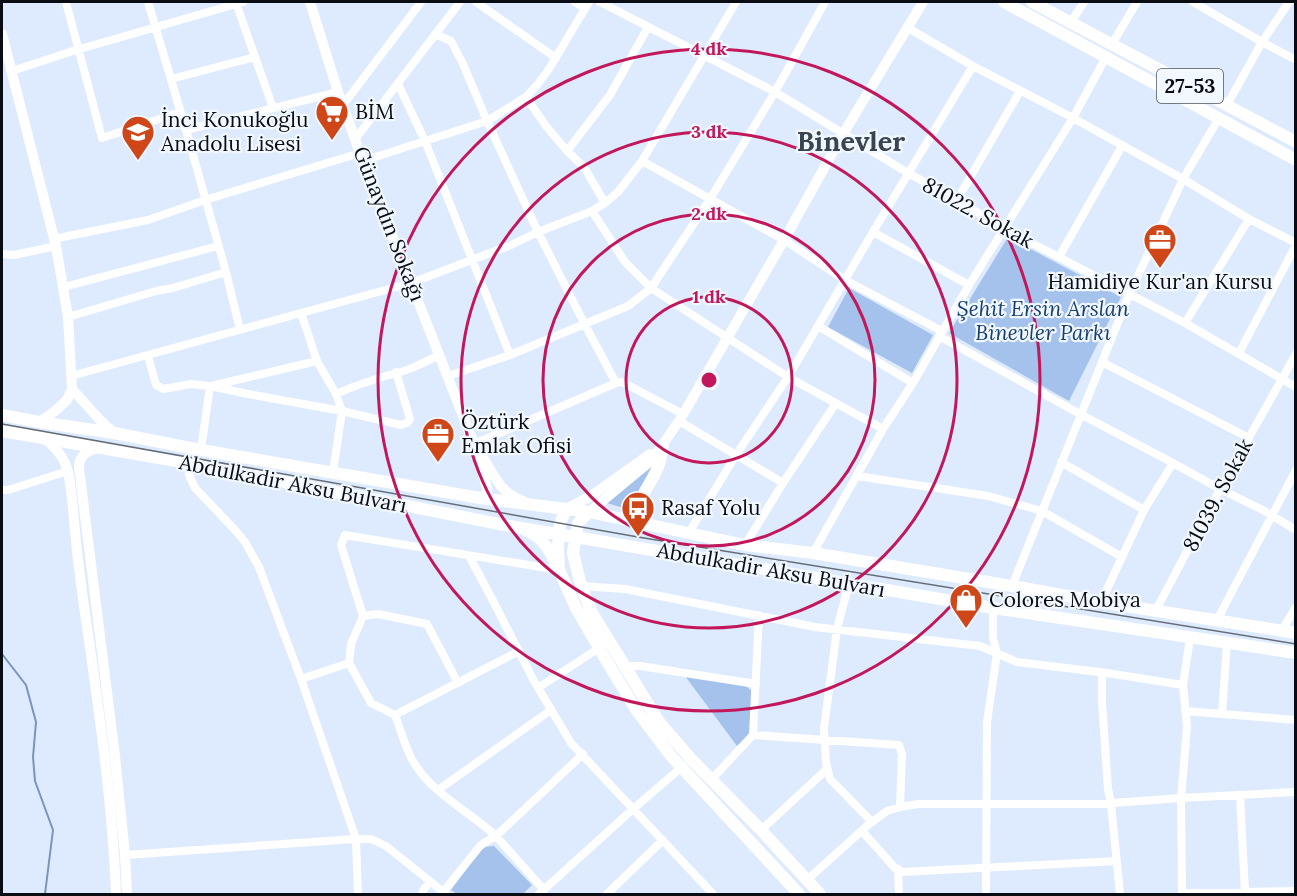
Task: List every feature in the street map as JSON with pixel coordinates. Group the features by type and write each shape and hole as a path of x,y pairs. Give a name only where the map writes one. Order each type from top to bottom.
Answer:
{"main road":[{"path":"1004,2 1296,160"},
{"path":"1032,2 1071,22"},
{"name":"27-53","path":"1071,22 1296,142"},
{"path":"2,415 480,498 589,512 746,544 1296,633"},
{"name":"Abdulkadir Aksu Bulvarı","path":"2,431 188,463 515,527 993,608 1296,653"},
{"path":"638,522 636,514 639,502 659,465 663,445"},
{"path":"559,570 558,534 566,509"},
{"path":"589,512 578,524 573,553 581,586 592,614 658,722 687,763 799,894"},
{"path":"515,527 541,538 547,546 576,608 599,648 637,711 671,756 687,763 711,780 820,894"}],"street":[{"path":"66,2 102,138 180,112"},
{"path":"148,2 226,272 240,330"},
{"path":"12,71 239,2 273,108"},
{"name":"Günaydın Sokağı","path":"310,2 338,92 362,157 474,444"},
{"path":"343,105 421,2"},
{"path":"356,138 460,2"},
{"path":"476,2 556,58"},
{"path":"2,254 14,255 55,242 148,220 205,200 425,141 487,121 526,97 538,84 587,5 575,2"},
{"name":"81022. Sokak","path":"600,2 774,93 1003,228 1185,323 1296,387"},
{"path":"71,376 411,283 592,211 618,192 642,161 736,2"},
{"path":"448,376 510,355 628,306 651,288 710,200 825,2"},
{"path":"589,512 652,460 681,418 843,134 908,27 920,2"},
{"path":"1071,22 1084,2"},
{"path":"1112,44 1135,2"},
{"path":"1192,2 1296,60"},
{"path":"1227,105 1262,42 1289,2"},
{"path":"567,151 610,95 648,27"},
{"path":"908,27 973,66 1073,118 1296,244 1239,353"},
{"path":"2,34 55,242 68,317 72,390 67,400 39,422"},
{"path":"435,34 451,41 463,64 538,232 616,383"},
{"path":"171,79 255,57"},
{"path":"813,554 969,285 1073,118 1106,57"},
{"path":"688,534 788,376 973,66"},
{"path":"398,84 425,141 510,355"},
{"path":"957,200 1020,91"},
{"path":"186,130 338,92"},
{"path":"526,97 546,126 584,167 605,203"},
{"path":"1012,586 1129,295 1183,179 1219,118"},
{"path":"1059,257 1122,146"},
{"path":"642,161 784,240 845,280 1080,414 1220,489 1247,501 1296,530"},
{"path":"592,211 625,262 651,288 788,376 884,429"},
{"path":"1185,323 1250,219"},
{"path":"873,232 969,285"},
{"path":"64,287 218,246"},
{"path":"68,317 226,272"},
{"path":"301,313 317,361 336,394 342,411 333,472"},
{"path":"818,326 913,383"},
{"name":"81039. Sokak","path":"1156,610 1280,379 1296,354"},
{"path":"336,394 404,371 440,355"},
{"path":"148,356 156,385 163,389 191,384 210,386 342,411 400,425 407,423 410,419 396,372"},
{"path":"210,386 317,361"},
{"path":"1102,362 1249,438"},
{"path":"474,444 622,382 783,483"},
{"path":"201,450 210,386"},
{"path":"72,390 114,433"},
{"path":"746,544 836,403"},
{"path":"45,439 62,456 72,493 80,577 105,758 114,843 116,894"},
{"path":"474,444 487,488 487,494 480,498"},
{"path":"474,444 500,487 513,497 535,505"},
{"path":"566,509 591,495 663,445"},
{"path":"99,447 84,454 79,460 115,756 127,894"},
{"path":"2,490 8,490 66,467 71,459 79,460"},
{"path":"1061,462 1144,510"},
{"path":"188,463 189,475 195,488 236,531 260,567 356,839 358,894"},
{"path":"1101,602 1144,510 1173,463"},
{"path":"1217,620 1296,470"},
{"path":"857,476 988,496 1042,511 1122,557"},
{"path":"559,570 345,535 341,545 363,616 351,644 349,663 372,703 395,715 416,767 438,790 496,836 542,892 633,808 687,763"},
{"path":"469,556 538,688 572,743 713,894"},
{"path":"849,583 837,629 824,728 826,763 830,779 872,822"},
{"path":"581,586 625,589 815,627 980,646 1017,662 1183,685"},
{"path":"1282,630 1296,607"},
{"path":"986,894 987,722 997,653 993,638 993,608"},
{"path":"363,616 378,614 427,624 458,683"},
{"path":"711,780 753,735 759,615"},
{"path":"1190,638 1183,685 1187,726 1181,798 1182,894 1296,891"},
{"path":"1222,714 1227,643"},
{"path":"538,688 599,648"},
{"path":"395,715 519,651"},
{"path":"301,679 349,663"},
{"path":"624,666 640,666 756,684"},
{"path":"1102,673 1108,789 1120,894"},
{"path":"438,790 551,710"},
{"path":"1185,711 1296,720"},
{"path":"753,735 899,745 902,754 900,807"},
{"path":"125,855 371,839 386,846 445,893 480,846 496,836 583,754"},
{"path":"760,830 827,769"},
{"path":"807,880 872,822 887,811 900,807 918,804 1111,804 1296,792"},
{"path":"1240,795 1245,892"},
{"path":"862,831 902,872 1116,861"},
{"path":"607,894 663,840"},
{"path":"898,869 899,894"},
{"path":"422,894 430,882"},
{"path":"698,894 706,887"}],"green space":[{"name":"Şehit Ersin Arslan Binevler Parkı","path":"1008,237 1121,297 1069,401 949,333"},
{"path":"849,288 933,335 912,373 828,327"},
{"path":"657,461 633,511 607,503"},
{"path":"685,676 746,686 752,691 751,726 746,738 737,746"},
{"path":"494,846 532,885 523,894 457,894 451,890 483,847"}],"waterway":[{"path":"2,654 26,685 36,722 33,757 35,781 53,830 45,894"}],"tram line":[{"path":"2,424 638,537 1296,644"}],"place":[{"name":"BİM","path":"332,141"},
{"name":"İnci Konukoğlu Anadolu Lisesi","path":"138,161"},
{"name":"Hamidiye Kur'an Kursu","path":"1160,269"},
{"name":"Öztürk Emlak Ofisi","path":"438,463"},
{"name":"Rasaf Yolu","path":"638,537"},
{"name":"Colores Mobiya","path":"966,629"}],"district":[{"name":"Binevler","path":"851,142"}]}
